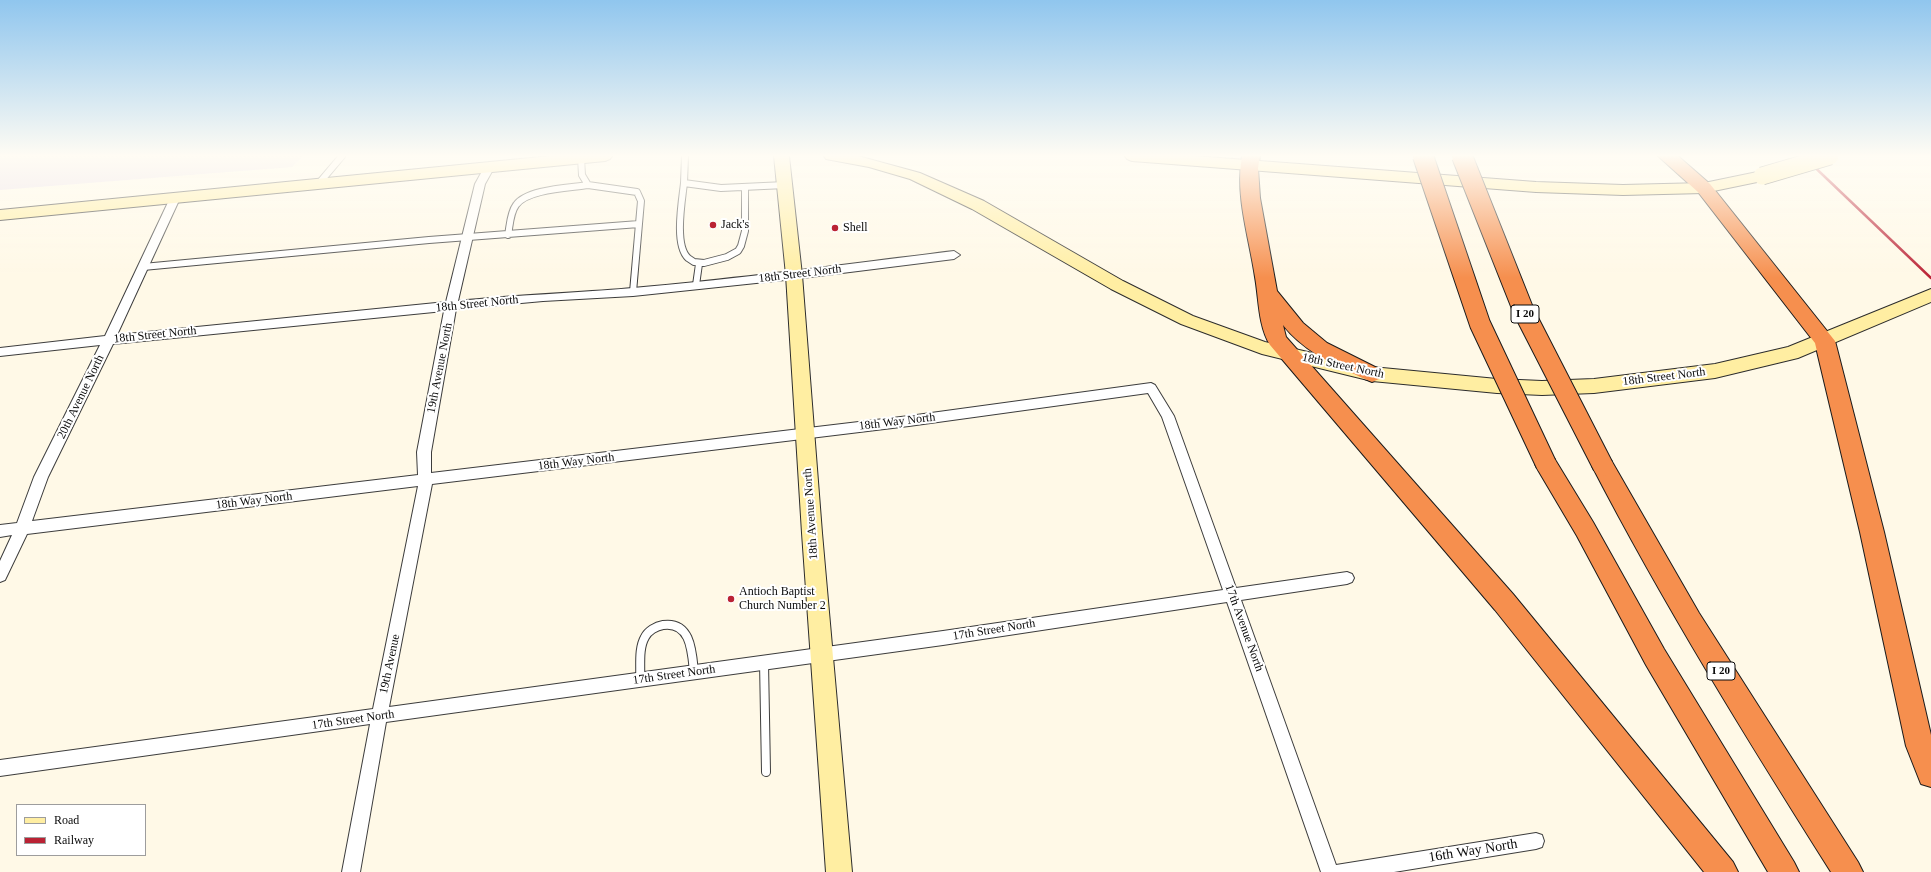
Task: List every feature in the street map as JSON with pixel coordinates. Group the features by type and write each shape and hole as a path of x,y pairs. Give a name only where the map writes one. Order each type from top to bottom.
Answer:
{"highway":[{"path":"1250,197 1268,293 1270,322 1277,340 1504,602 1723,872"},
{"path":"1437,197 1480,324 1546,464 1586,529 1663,670 1784,872"},
{"name":"I 20","path":"1478,197 1524,312 1643,541 1698,633 1848,872"},
{"path":"1711,197 1825,341 1874,540 1920,746 1931,774"},
{"path":"1268,293 1296,328 1320,348 1372,374"}],"main road":[{"path":"0,215 170,197"},
{"name":"18th Avenue North","path":"786,197 794,275 839,872"},
{"name":"18th Street North","path":"960,197 978,205 1117,285 1188,320 1262,348 1372,374 1497,386 1542,388 1594,386 1715,371 1792,353 1825,341 1931,295"}],"street":[{"name":"20th Avenue North","path":"0,576 22,529 41,477 109,340 176,197"},
{"name":"19th Avenue North","path":"426,481 424,452 451,307 477,197"},
{"name":"18th Street North","path":"0,352 591,293 633,292 794,275 954,255"},
{"name":"18th Way North","path":"0,531 426,481 909,421 1151,388"},
{"name":"17th Avenue North","path":"1151,388 1168,416 1330,872"},
{"name":"19th Avenue","path":"351,872 379,717 407,583 426,481"},
{"name":"17th Street North","path":"0,768 379,717 943,638 1347,578"},
{"name":"16th Way North","path":"1339,872 1536,841"}],"lane":[{"path":"508,235 515,208 521,199 526,197"},
{"path":"633,292 641,202 638,197"},
{"path":"683,197 681,228 682,252 687,259 699,264 729,256 738,251 744,242 745,197"},
{"path":"142,267 429,240 468,239 639,224"},
{"path":"696,285 699,264"},
{"path":"640,680 642,646 645,636 655,627 673,623 682,628 691,642 694,672"},
{"path":"764,662 766,772"}],"railway":[{"path":"1846,197 1931,278"}],"place":[{"name":"Jack's","path":"713,225"},
{"name":"Shell","path":"835,228"},
{"name":"Antioch Baptist Church Number 2","path":"731,599"}]}
